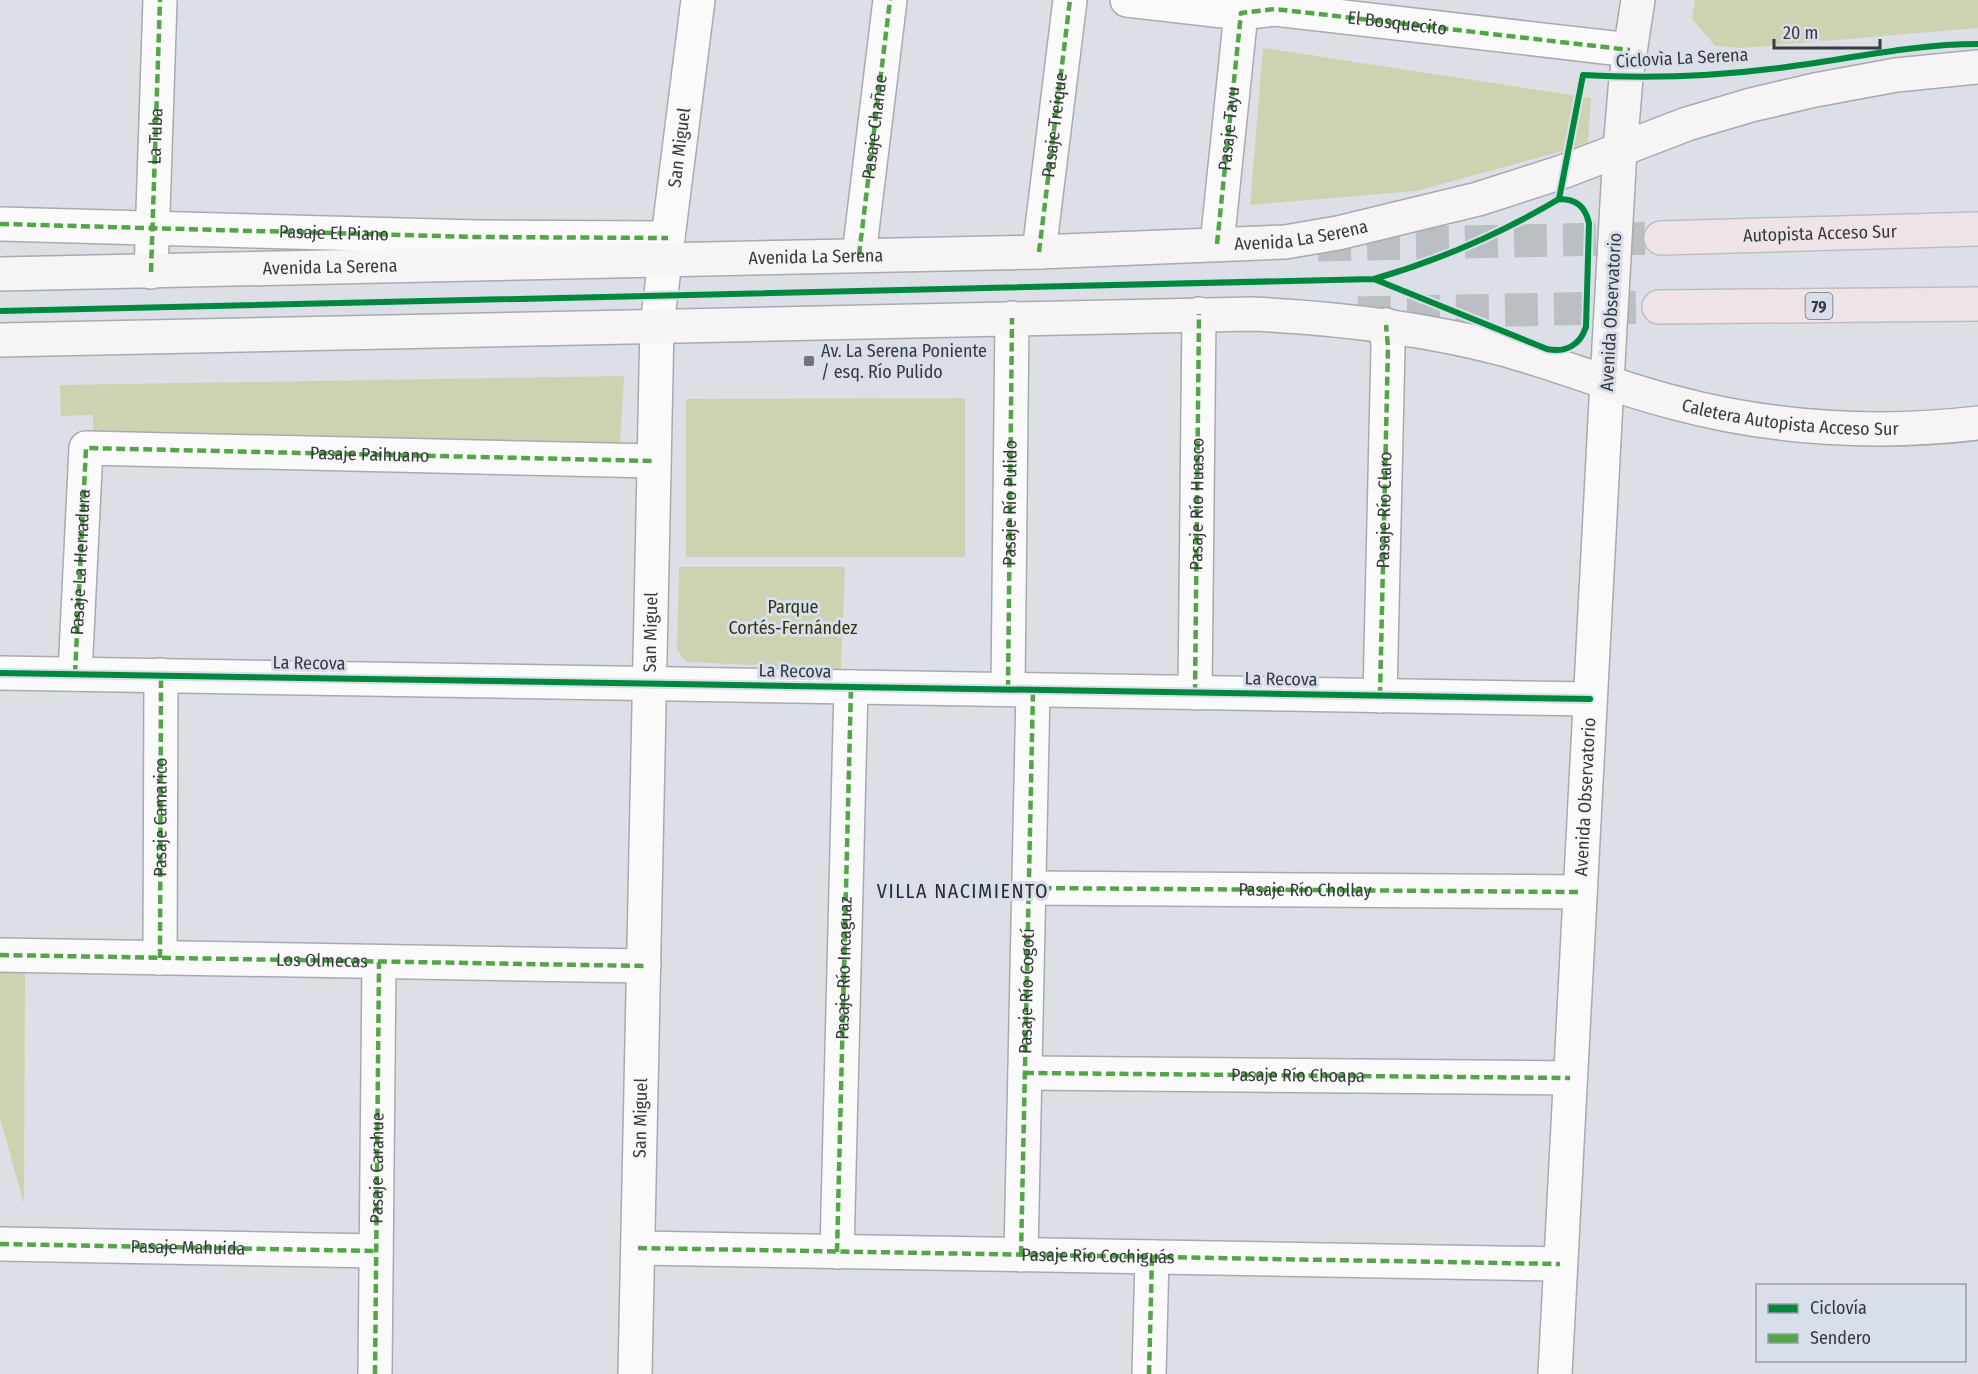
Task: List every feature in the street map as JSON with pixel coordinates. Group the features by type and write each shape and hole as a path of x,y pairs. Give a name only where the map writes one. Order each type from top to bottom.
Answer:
{"highway":[{"name":"Autopista Acceso Sur","path":"1661,238 1978,229"},
{"name":"79","path":"1659,307 1978,304"}],"main road":[{"name":"Avenida Observatorio","path":"1607,382 1620,150 1630,50 1638,0"},
{"path":"1620,150 1687,124 1815,90 1896,75 1978,67"},
{"name":"Avenida La Serena","path":"0,274 151,272 667,248 859,255 1039,252 1285,242 1401,219 1489,195 1620,150"},
{"path":"0,340 1199,314 1306,317 1386,325 1498,348 1607,382"},
{"name":"Caletera Autopista Acceso Sur","path":"1607,382 1678,404 1772,421 1877,430 1923,429 1978,423"}],"street":[{"name":"La Tuba","path":"151,272 160,0"},
{"name":"San Miguel","path":"635,1374 657,325 698,0"},
{"name":"Pasaje Chañae","path":"859,255 890,0"},
{"name":"Pasaje Treique","path":"1039,252 1070,0"},
{"name":"El Bosquecito","path":"1127,0 1241,13 1275,9 1630,50"},
{"name":"Pasaje Tayu","path":"1217,244 1241,13"},
{"name":"Pasaje El Piano","path":"0,224 476,237 667,248"},
{"name":"Pasaje Río Huasco","path":"1195,693 1199,314"},
{"name":"Pasaje Río Pulido","path":"1012,318 1021,690"},
{"name":"Pasaje Río Claro","path":"1380,696 1388,347 1386,325"},
{"name":"Avenida Observatorio","path":"1555,1374 1607,382"},
{"name":"Pasaje Paihuano","path":"86,448 654,461"},
{"name":"Pasaje La Herradura","path":"75,674 86,448"},
{"name":"La Recova","path":"0,672 1590,699"},
{"name":"Pasaje Camarico","path":"160,958 161,675"},
{"name":"Pasaje Río Incaguaz","path":"837,1252 851,687"},
{"name":"Pasaje Río Cogotí","path":"1021,690 1029,888 1021,1255"},
{"name":"Pasaje Río Chollay","path":"1029,888 1580,892"},
{"name":"Los Olmecas","path":"0,955 644,966"},
{"name":"Pasaje Carahue","path":"375,1374 379,962"},
{"name":"Pasaje Río Choapa","path":"1025,1073 1570,1078"},
{"name":"Pasaje Mahuida","path":"0,1244 376,1251"},
{"name":"Pasaje Río Cochiguás","path":"638,1248 1560,1264"},
{"path":"1149,1374 1152,1257"}],"green space":[{"path":"1695,0 1978,0 1978,28 1743,48 1715,46 1692,19"},
{"path":"1263,48 1591,98 1588,144 1416,191 1250,205"},
{"path":"624,376 620,446 93,441 93,415 61,416 60,385"},
{"path":"965,398 965,557 686,557 686,399"},
{"name":"Parque Cortés-Fernández","path":"679,567 845,567 841,669 686,662 677,650"},
{"path":"0,972 25,973 24,1204 0,1118"}],"tunnel":[{"path":"1318,245 1661,238"},
{"path":"1358,313 1659,307"}],"marked path":[{"path":"151,272 160,0"},
{"path":"859,255 890,0"},
{"path":"1039,252 1070,0"},
{"path":"1217,244 1241,13 1275,9 1630,50"},
{"path":"0,224 476,237 668,238"},
{"path":"1195,693 1199,314"},
{"path":"1008,689 1012,318"},
{"path":"1380,696 1388,347 1386,325"},
{"path":"75,674 86,448 654,461"},
{"path":"160,958 161,675"},
{"path":"837,1252 851,687"},
{"path":"1021,1255 1033,690"},
{"path":"1029,888 1580,892"},
{"path":"0,955 644,966"},
{"path":"375,1374 379,962"},
{"path":"1025,1073 1570,1078"},
{"path":"0,1244 376,1251"},
{"path":"638,1248 1560,1264"},
{"path":"1149,1374 1152,1257"}],"cycle path":[{"name":"Ciclovìa La Serena","path":"1559,199 1583,75 1656,77 1730,73 1804,65 1903,49 1978,44"},
{"path":"0,311 1374,279 1469,245 1559,199 1570,200 1579,205 1585,212 1589,223 1586,327 1580,339 1566,349 1547,349 1374,279"},
{"path":"0,673 1590,699"}],"place":[{"name":"Av. La Serena Poniente / esq. Río Pulido","path":"809,361"}],"district":[{"name":"VILLA NACIMIENTO","path":"963,891"}]}
